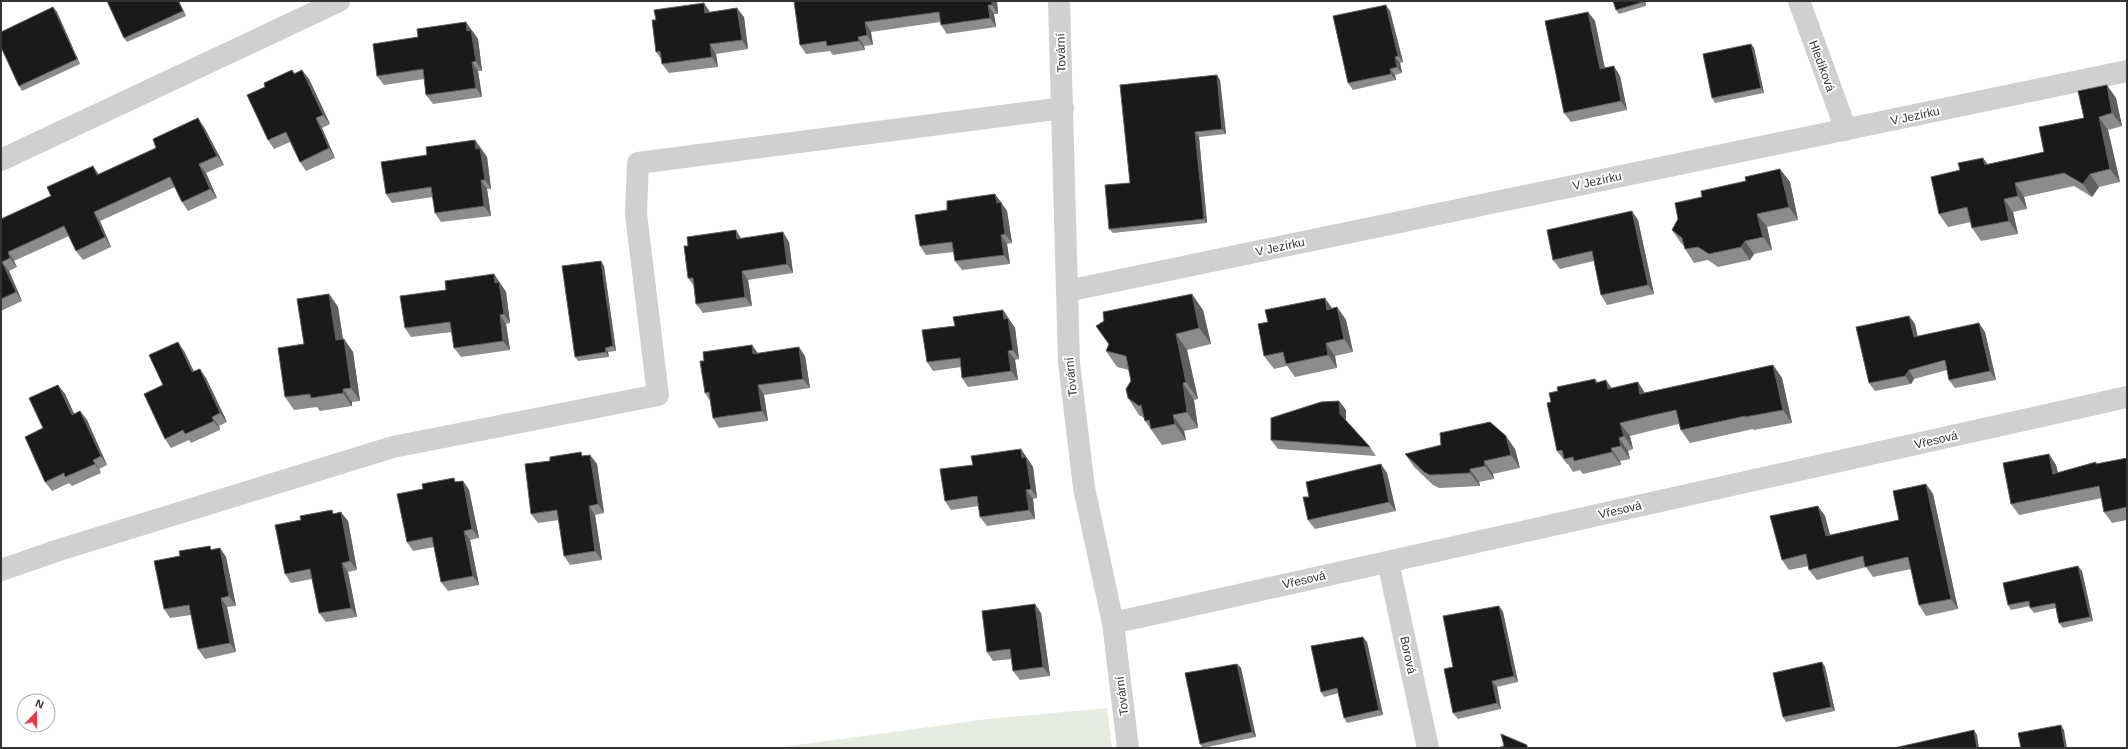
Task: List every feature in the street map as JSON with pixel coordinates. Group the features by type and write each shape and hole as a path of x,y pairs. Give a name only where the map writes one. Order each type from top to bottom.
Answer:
{"street":[{"path":"1,160 339,1"},
{"name":"Tovární","path":"1059,1 1069,362 1084,488 1113,623 1128,748"},
{"name":"Hledíková","path":"1799,1 1846,130"},
{"name":"V Jezírku","path":"1067,290 2127,71"},
{"path":"1,570 59,550 393,447 658,395 636,214 638,163 1063,108"},
{"name":"Vřesová","path":"1113,623 2127,397"},
{"name":"Borová","path":"1388,562 1428,748"}],"shaded area":[{"path":"1107,708 1112,748 775,748 988,719"}],"building":[{"path":"107,1 178,1 183,11 124,38"},
{"path":"794,1 992,1 992,5 988,5 990,18 941,25 939,12 865,22 867,35 858,37 859,41 827,46 826,41 800,45"},
{"path":"1613,1 1643,1 1643,2 1616,10"},
{"path":"704,3 705,13 737,8 742,40 710,44 712,57 662,64 660,51 656,52 652,20 656,20 654,10"},
{"path":"1386,5 1398,56 1395,57 1397,67 1390,69 1391,74 1348,83 1333,16"},
{"path":"53,7 77,59 19,86 1,47 1,32"},
{"path":"1588,12 1600,69 1614,66 1621,101 1564,113 1545,21"},
{"path":"466,22 467,31 471,30 476,61 472,62 476,88 426,95 423,69 377,76 373,44 418,37 417,29"},
{"path":"1751,44 1761,88 1712,98 1703,54"},
{"path":"292,70 294,74 302,70 323,115 316,118 329,148 300,162 286,132 268,140 247,95 265,87 264,83"},
{"path":"1217,75 1222,129 1195,132 1204,219 1109,229 1105,185 1130,183 1120,85"},
{"path":"2107,85 2112,113 2099,117 2110,169 2090,174 2083,184 2064,173 2015,183 2018,196 2004,199 2009,221 1972,228 1967,207 1939,214 1931,177 1960,170 1958,163 1983,158 1985,165 2044,152 2039,127 2084,118 2078,91"},
{"path":"198,118 217,156 199,164 210,189 182,202 170,177 94,212 105,237 76,251 64,226 8,252 10,258 2,262 16,292 1,299 1,219 51,196 47,187 93,166 97,175 156,148 153,139"},
{"path":"475,140 476,149 480,148 485,180 481,180 484,206 435,213 431,187 386,194 381,162 427,155 426,147"},
{"path":"1780,169 1789,207 1757,214 1763,237 1745,241 1741,247 1709,254 1698,247 1685,249 1682,238 1672,230 1678,219 1675,203 1702,197 1701,191 1746,181 1745,177"},
{"path":"995,194 997,203 1001,202 1005,234 1001,235 1004,255 955,261 952,242 920,246 915,215 947,210 947,201"},
{"path":"1632,211 1648,285 1601,295 1592,251 1553,260 1547,230"},
{"path":"736,230 737,239 783,232 787,264 742,271 745,297 696,304 693,278 688,278 684,246 688,246 687,237"},
{"path":"601,261 613,346 605,348 606,352 575,357 562,266"},
{"path":"494,274 495,283 499,282 504,314 500,315 503,341 454,348 450,322 405,328 400,296 446,290 445,281"},
{"path":"329,294 336,340 344,339 351,388 343,389 343,393 311,398 310,394 285,397 278,348 304,344 297,299"},
{"path":"1192,294 1199,328 1176,334 1186,382 1183,383 1187,412 1173,415 1175,424 1151,429 1149,420 1145,421 1141,405 1139,406 1128,398 1126,389 1131,381 1126,356 1106,351 1109,344 1096,326 1104,321 1103,312"},
{"path":"1325,298 1327,310 1337,307 1344,339 1326,343 1328,355 1286,364 1283,352 1264,356 1258,324 1268,322 1265,310"},
{"path":"1003,310 1004,319 1008,318 1013,350 1008,351 1011,371 962,378 960,358 927,362 922,330 955,326 953,317"},
{"path":"1909,316 1914,337 1979,323 1990,371 1949,380 1945,360 1909,370 1905,376 1869,383 1856,327"},
{"path":"178,342 192,372 200,369 220,413 212,417 214,421 185,434 183,430 165,439 144,394 163,385 149,355"},
{"path":"752,345 753,354 799,347 803,379 758,385 762,411 713,418 709,392 705,393 700,361 704,361 703,352"},
{"path":"1773,365 1783,410 1745,416 1681,430 1676,410 1620,423 1624,436 1619,438 1621,446 1611,448 1612,452 1574,461 1573,457 1564,459 1562,450 1557,451 1547,403 1551,402 1549,393 1558,391 1557,387 1595,379 1596,383 1606,380 1608,389 1638,382 1640,394"},
{"path":"58,385 72,415 80,411 101,456 93,460 95,464 65,477 64,473 45,482 25,437 43,428 29,398"},
{"path":"1339,401 1340,414 1370,447 1271,440 1271,418 1321,402"},
{"path":"1490,422 1506,436 1511,455 1484,461 1485,466 1470,469 1470,473 1430,475 1424,472 1405,454 1441,445 1440,433"},
{"path":"1021,449 1022,458 1026,457 1031,489 1026,490 1029,510 980,517 977,496 945,501 940,469 973,465 971,456"},
{"path":"581,452 582,456 590,455 598,504 589,506 595,551 564,556 557,510 531,514 525,464 550,461 550,457"},
{"path":"2049,454 2053,474 2096,462 2096,464 2127,458 2127,507 2104,512 2099,486 2011,504 2003,463"},
{"path":"1381,464 1389,502 1308,520 1303,497 1309,497 1306,482"},
{"path":"454,478 455,482 463,481 472,529 464,531 473,576 441,582 432,537 407,542 397,494 423,489 422,484"},
{"path":"1926,484 1951,599 1919,605 1908,557 1865,567 1863,556 1809,570 1806,554 1782,560 1770,516 1818,506 1826,536 1899,520 1893,491"},
{"path":"332,510 333,514 341,512 350,561 342,563 351,608 319,613 310,569 285,574 275,525 301,520 300,516"},
{"path":"210,546 211,550 220,548 229,596 221,598 230,643 198,649 189,605 164,609 154,561 180,556 179,551"},
{"path":"2078,566 2090,617 2059,623 2055,603 2030,608 2029,601 2008,605 2003,583"},
{"path":"1035,604 1043,667 1013,671 1010,649 987,652 982,611"},
{"path":"1499,606 1514,676 1492,681 1497,703 1453,713 1444,669 1453,667 1443,616"},
{"path":"1363,637 1379,710 1344,718 1337,688 1321,692 1311,646"},
{"path":"1822,662 1831,707 1783,717 1773,673"},
{"path":"1237,664 1252,732 1200,744 1185,673"},
{"path":"2061,725 2065,748 2021,748 2018,733"},
{"path":"1974,730 1977,748 1894,748"},
{"path":"1501,734 1527,745 1527,748 1500,748 1504,746"}]}
